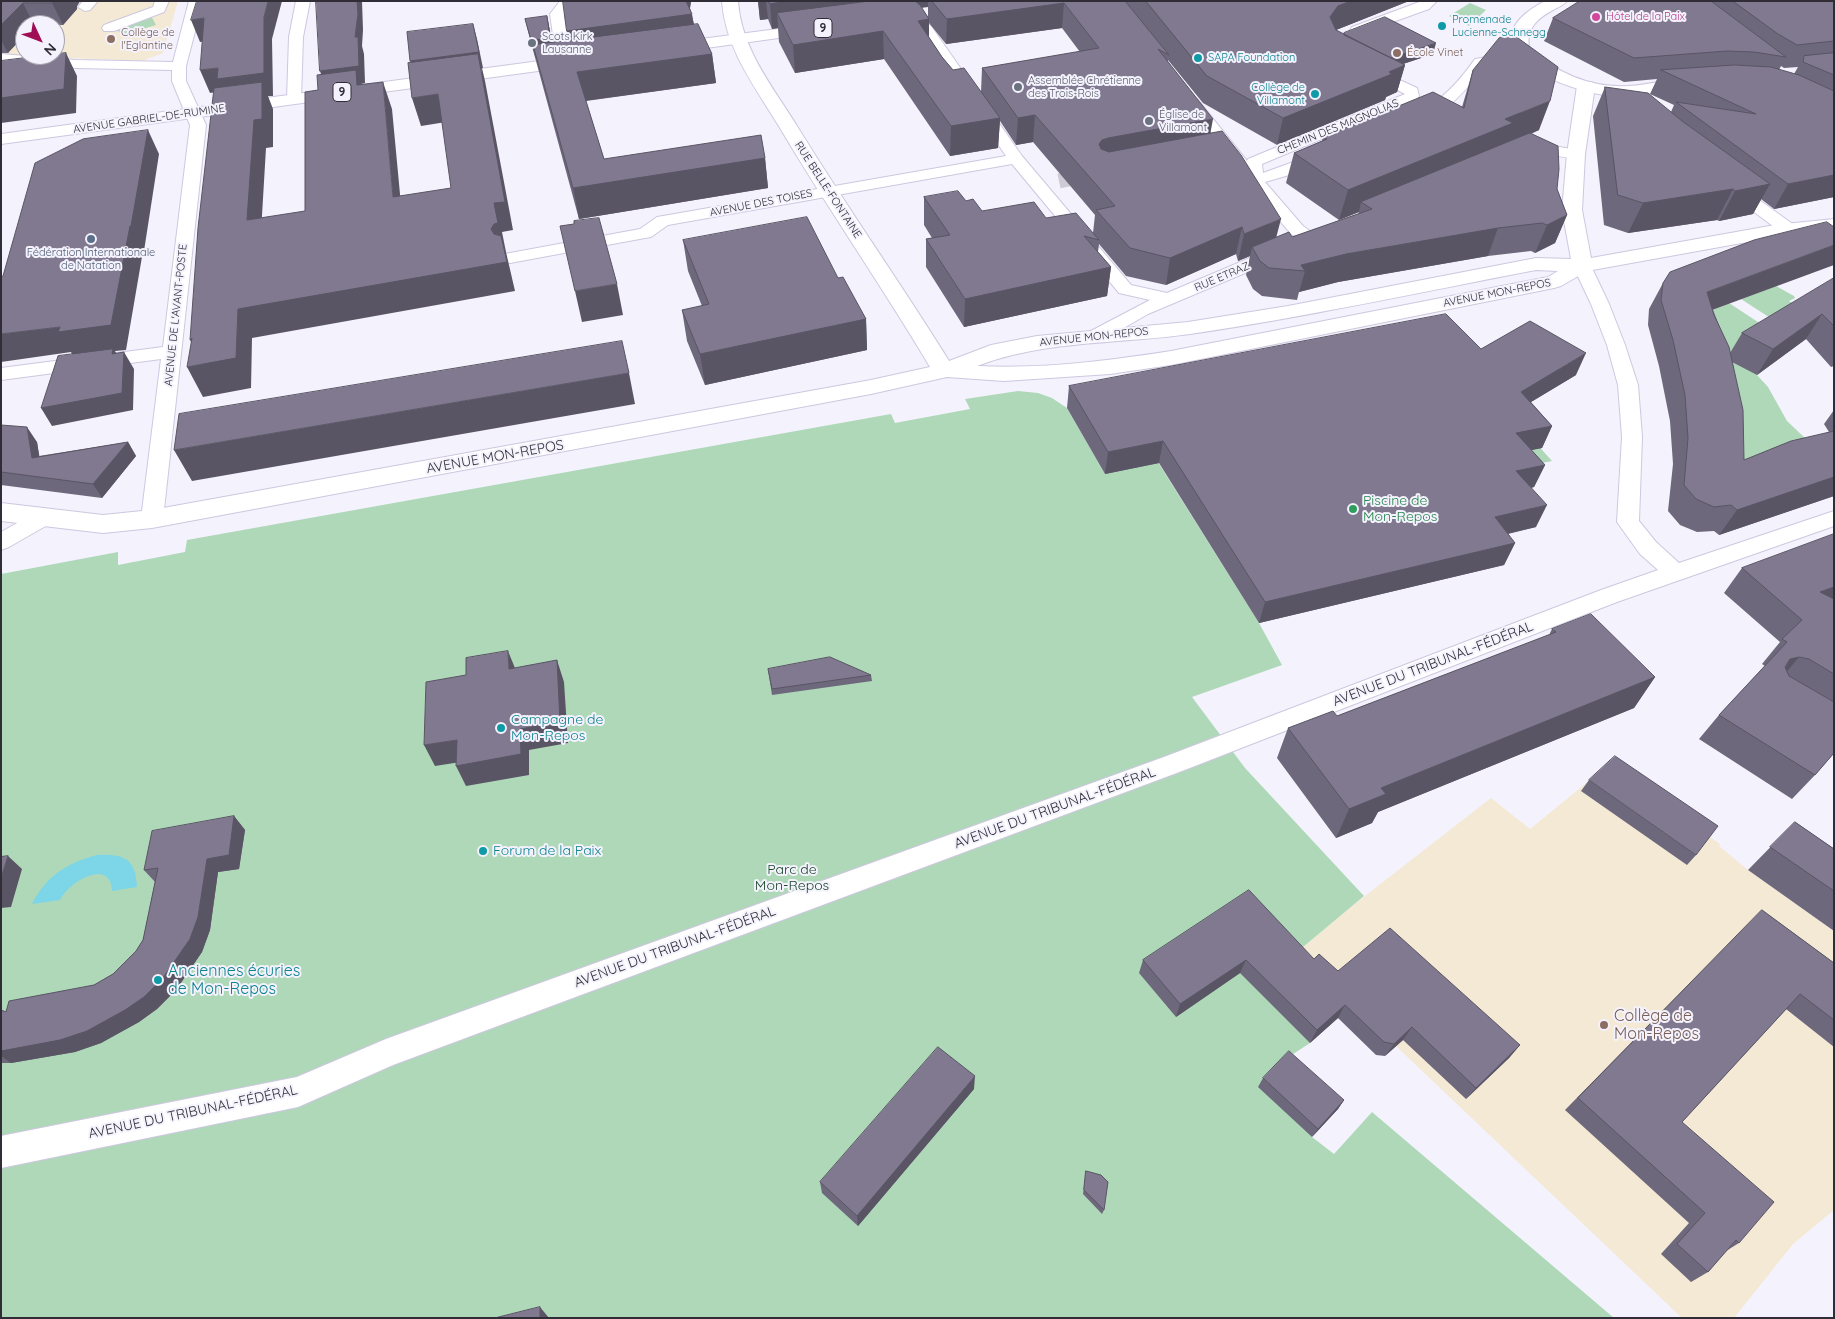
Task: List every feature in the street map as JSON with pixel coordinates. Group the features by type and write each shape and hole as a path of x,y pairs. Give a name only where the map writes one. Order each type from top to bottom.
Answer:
{"main road":[{"name":"RUE BELLE-FONTAINE","path":"730,1 731,24 736,40 827,191 911,317 944,371"},
{"path":"1559,1 1539,12 1528,20 1523,27 1519,42 1526,54 1540,66 1586,86 1610,90 1637,90 1669,84 1710,82"},
{"path":"891,19 933,13"},
{"name":"9","path":"652,51 833,27"},
{"name":"AVENUE GABRIEL-DE-RUMINE","path":"1,139 594,59"},
{"path":"1586,86 1576,154 1572,210 1582,266 1796,229 1834,225"},
{"name":"AVENUE MON-REPOS","path":"1,512 103,524 152,519 761,408 944,371 999,350 1096,336 1188,328 1279,314 1536,264 1582,266"},
{"name":"AVENUE MON-REPOS","path":"944,371 1004,374 1063,372 1171,358 1554,282 1582,266"}],"street":[{"path":"110,28 159,9 162,1"},
{"path":"1,58 76,64 179,66 196,1"},
{"path":"294,99 296,37 303,1"},
{"path":"564,63 557,14 567,1"},
{"path":"1346,34 1424,6 1430,1"},
{"path":"911,17 926,29 1016,159 1045,183 1125,289 1169,299"},
{"path":"1409,120 1437,108 1449,99 1480,62 1526,54"},
{"name":"CHEMIN DES MAGNOLIAS","path":"1256,180 1254,162 1412,96 1412,91 1359,64"},
{"name":"AVENUE DE L'AVANT-POSTE","path":"152,519 198,125 179,81 179,66"},
{"path":"1610,90 1624,104"},
{"path":"1185,93 1228,149 1297,230 1312,239"},
{"path":"1209,152 1228,149"},
{"path":"1510,157 1543,149 1576,154"},
{"path":"1256,180 1290,170 1336,151"},
{"name":"AVENUE DES TOISES","path":"510,258 645,233 663,221 1016,159"},
{"path":"1720,179 1796,229 1821,243"},
{"name":"RUE ETRAZ","path":"1096,336 1142,310 1330,232"},
{"path":"1582,266 1600,304 1628,385 1632,437 1628,522 1648,548 1675,573"},
{"path":"1,374 172,352"},
{"path":"1,542 43,518"},
{"name":"AVENUE DU TRIBUNAL-FÉDÉRAL","path":"1,1152 298,1092 386,1053 1164,768 1609,596 1834,518"}],"shaded area":[{"name":"Collège de l'Eglantine","path":"1,1 178,1 163,53 142,61 65,58 65,15 15,15 15,56 1,55"},
{"name":"Collège de Mon-Repos","path":"1607,766 1720,844 1719,846 1748,870 1834,931 1834,1210 1793,1244 1734,1318 1682,1318 1297,952 1347,910 1491,798 1530,829"}],"green space":[{"path":"1470,3 1486,10 1469,26 1449,16"},
{"path":"149,12 156,25 122,35 109,22"},
{"path":"1776,286 1794,296 1795,298 1789,301 1805,311 1778,323 1741,299"},
{"path":"1729,303 1761,324 1757,375 1768,387 1787,421 1823,455 1730,484 1703,313"},
{"name":"Parc de Mon-Repos","path":"1453,351 1552,461 1408,490 1156,459 1259,623 1282,665 1192,697 1245,768 1364,896 1297,952 1310,1043 1284,1060 1312,1137 1334,1154 1372,1112 1614,1318 1,1318 1,574 118,552 118,565 185,552 187,540 891,414 895,423 970,409 965,399 1018,391 1038,393 1052,398 1067,408 1105,474"}],"water":[{"path":"97,855 121,857 131,864 136,877 137,887 112,891 110,881 105,875 97,874 80,880 60,900 32,904 44,886 58,872 76,862"}],"building":[{"path":"1,1 53,1 52,3 23,3 1,25"},
{"path":"197,1 268,1 264,17 264,73 217,79 218,68 200,70 204,18 191,20"},
{"path":"316,1 357,1 358,14 355,37 358,37 359,66 320,71"},
{"path":"563,1 686,1 692,14 567,31"},
{"path":"769,1 787,1 770,4"},
{"path":"870,1 915,1 920,5 929,19 918,21 942,57 953,70 964,68 1000,118 951,126 883,31 793,45 777,13"},
{"path":"932,1 1125,1 1169,55 1158,49 1213,119 1108,138 1102,140 1099,144 1101,149 1109,152 1222,131 1241,155 1281,219 1244,234 1242,227 1170,258 1130,248 1096,210 1115,206 1035,115 1018,118 982,68 1099,48 1064,3 947,19"},
{"path":"1146,1 1351,1 1338,6 1330,17 1336,30 1405,65 1389,72 1392,74 1283,118 1207,76"},
{"path":"1580,1 1711,1 1786,57 1754,52 1727,51 1634,58 1553,18"},
{"path":"1733,1 1834,1 1834,41 1797,45 1778,34"},
{"path":"547,16 550,38 531,40 525,19"},
{"path":"1385,17 1436,43 1391,58 1344,35 1344,33"},
{"path":"473,24 479,52 410,61 407,32"},
{"path":"698,24 712,54 577,72 604,159 761,135 765,158 573,188 533,45"},
{"path":"1517,34 1518,38 1558,67 1550,101 1505,119 1513,123 1348,190 1294,153 1327,139 1323,137 1433,92 1464,108 1473,70 1499,38"},
{"path":"66,53 64,89 1,98 1,61 15,59 15,65 65,65"},
{"path":"1834,53 1834,75 1803,62 1804,56"},
{"path":"478,54 505,202 494,203 498,223 494,224 491,229 494,234 501,236 507,262 238,309 236,358 187,367 192,338 190,340 198,228 214,88 262,82 262,119 254,120 247,220 305,211 305,92 318,90 317,75 356,70 357,85 383,82 393,197 451,188 438,94 412,98 408,63"},
{"path":"1735,65 1771,67 1799,75 1834,91 1834,175 1788,184 1676,102 1756,114 1661,70"},
{"path":"1605,87 1648,93 1682,121 1770,184 1735,191 1733,189 1643,203 1618,195"},
{"path":"148,130 111,325 58,332 60,327 1,334 1,277 3,276 35,163 83,139"},
{"path":"1530,133 1558,146 1559,169 1557,189 1567,215 1547,225 1542,223 1498,228 1346,254 1301,265 1305,271 1269,268 1260,261 1252,247 1289,232 1292,237 1372,209 1361,202"},
{"path":"958,191 966,201 973,199 982,211 1034,202 1046,218 1076,213 1099,240 1084,236 1111,267 965,299 926,239 950,235 924,197"},
{"path":"807,217 838,278 843,277 866,319 700,354 682,310 709,304 683,240"},
{"path":"599,218 617,284 575,291 560,226 574,224 574,221"},
{"path":"1827,222 1834,227 1834,245 1707,292 1714,315 1729,347 1743,410 1744,460 1791,441 1834,431 1834,477 1737,510 1731,505 1714,507 1696,499 1684,485 1688,438 1685,395 1673,340 1661,300 1663,283 1670,272 1754,240"},
{"path":"1834,278 1834,326 1822,314 1773,349 1742,333"},
{"path":"1446,314 1481,349 1530,321 1586,353 1521,392 1552,426 1516,433 1545,465 1516,471 1547,505 1495,517 1515,543 1265,602 1163,441 1108,452 1069,386"},
{"path":"622,341 629,373 174,450 179,414"},
{"path":"113,349 112,354 124,352 122,393 41,408 58,356"},
{"path":"1,425 27,427 32,458 128,442 93,484 1,472"},
{"path":"1834,534 1834,587 1820,592 1834,599 1834,674 1809,659 1799,657 1790,659 1785,667 1789,676 1834,702 1834,753 1815,775 1719,715 1787,642 1782,639 1802,620 1742,568"},
{"path":"1591,614 1655,677 1381,788 1386,794 1349,809 1288,728 1333,711 1337,716 1556,632 1552,629"},
{"name":"Campagne de Mon-Repos","path":"508,651 509,669 557,660 560,722 520,729 521,754 456,766 457,740 424,745 426,682 466,675 466,658"},
{"path":"830,657 871,675 772,689 768,669"},
{"path":"1615,756 1718,826 1696,855 1589,780"},
{"path":"234,816 229,855 207,859 198,917 190,939 163,978 144,997 87,1031 60,1040 1,1051 1,1010 6,1012 9,1001 94,985 113,974 136,951 143,940 158,868 144,870 152,831"},
{"path":"1795,822 1834,849 1834,891 1770,847"},
{"path":"8,856 1,878 1,857"},
{"path":"1249,890 1314,959 1319,954 1338,971 1390,928 1520,1045 1476,1088 1412,1027 1394,1044 1384,1042 1345,1005 1317,1030 1246,960 1180,1004 1143,960"},
{"path":"1762,910 1834,963 1834,1020 1800,994 1682,1122 1774,1202 1739,1243 1736,1240 1708,1272 1677,1244 1705,1213 1578,1098"},
{"path":"938,1047 975,1076 857,1216 820,1182"},
{"path":"1289,1051 1344,1100 1318,1129 1263,1078"},
{"path":"1086,1171 1101,1175 1108,1182 1104,1210 1084,1190"},
{"path":"540,1307 540,1318 495,1318"}],"tunnel":[{"path":"1059,181 1096,173"}],"place":[{"name":"Hôtel de la Paix","path":"1596,17"},
{"name":"Promenade Lucienne-Schnegg","path":"1442,26"},
{"name":"Collège de l'Eglantine","path":"111,39"},
{"name":"Scots Kirk Lausanne","path":"532,43"},
{"name":"École Vinet","path":"1397,53"},
{"name":"SAPA Foundation","path":"1198,58"},
{"name":"Assemblée Chrétienne des Trois-Rois","path":"1018,87"},
{"name":"Collège de Villamont","path":"1315,94"},
{"name":"Église de Villamont","path":"1149,121"},
{"name":"Fédération Internationale de Natation","path":"91,239"},
{"name":"Piscine de Mon-Repos","path":"1353,509"},
{"name":"Campagne de Mon-Repos","path":"501,728"},
{"name":"Forum de la Paix","path":"483,851"},
{"name":"Anciennes écuries de Mon-Repos","path":"158,980"},
{"name":"Collège de Mon-Repos","path":"1604,1025"}]}
